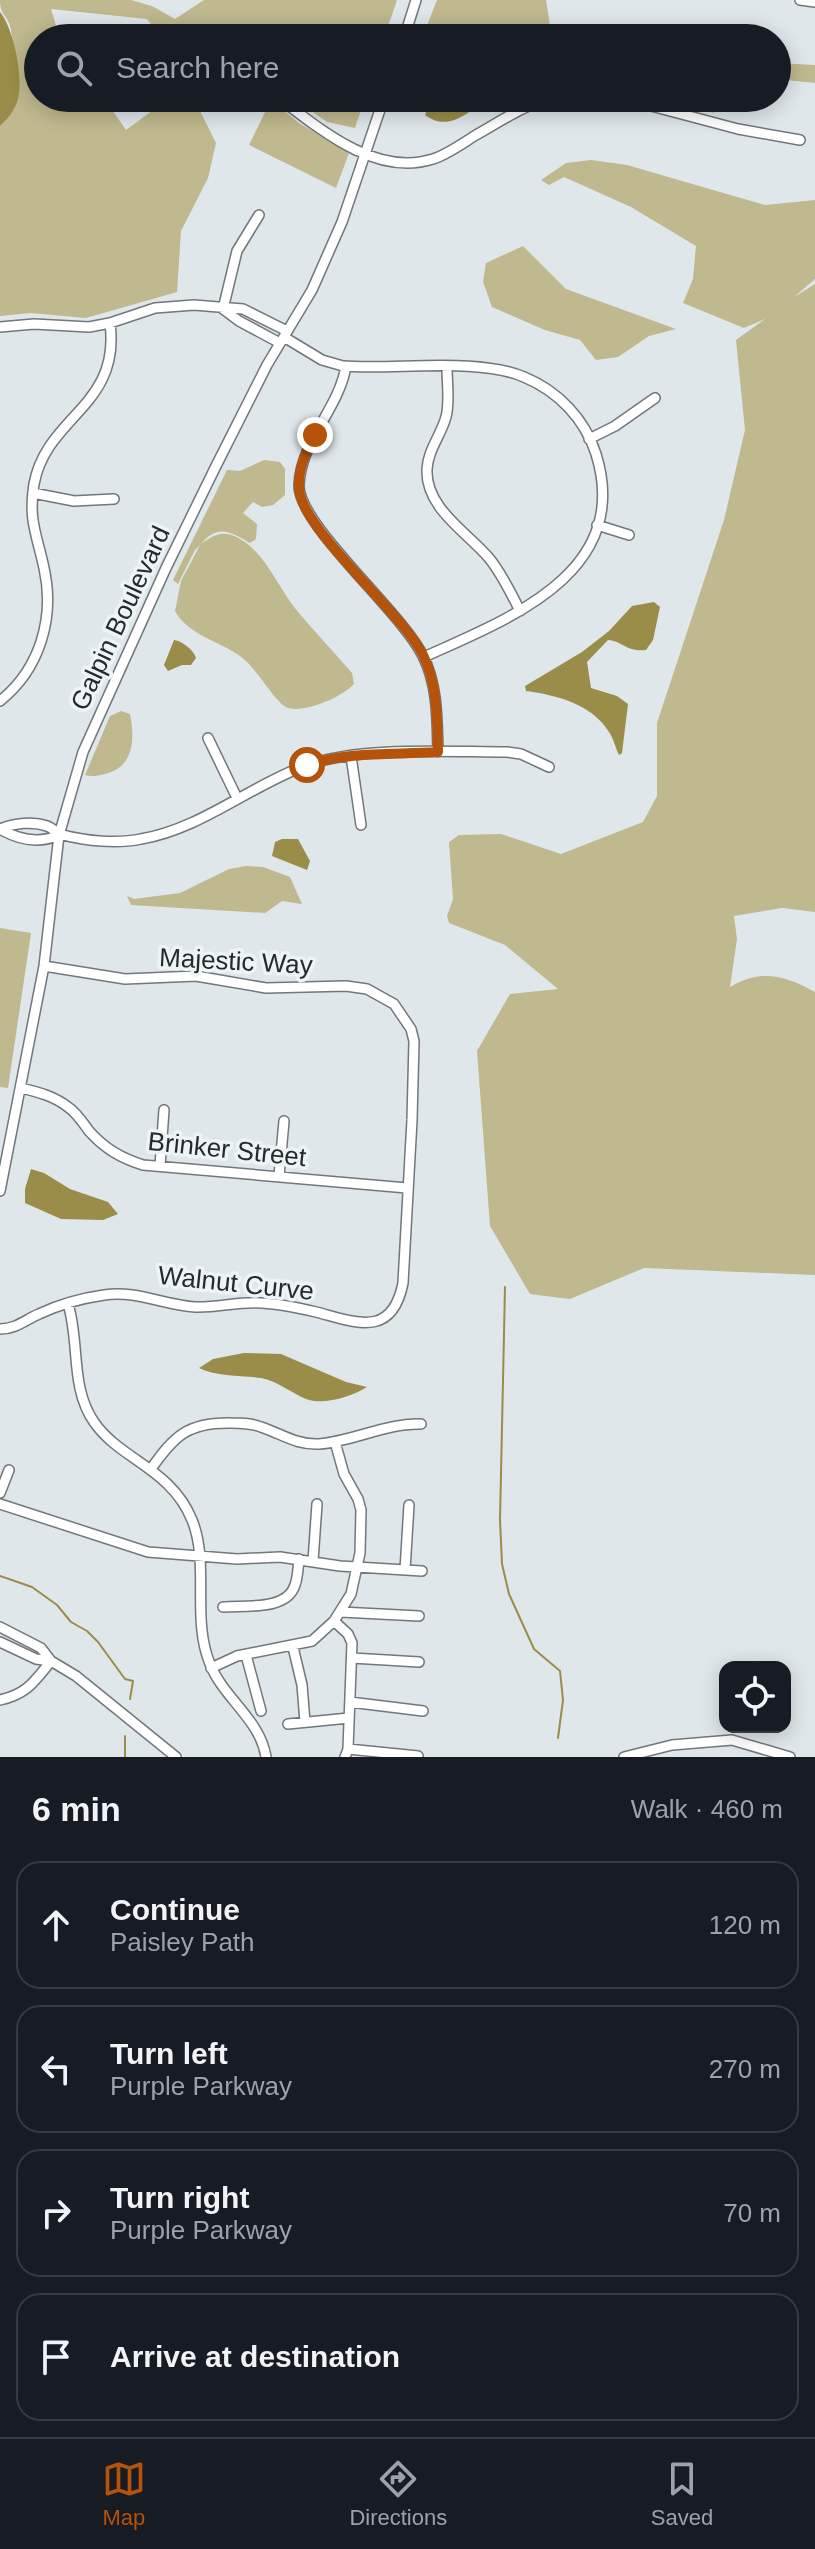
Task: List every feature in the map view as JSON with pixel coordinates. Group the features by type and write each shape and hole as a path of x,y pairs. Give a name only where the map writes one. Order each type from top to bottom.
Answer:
{"street":[{"path":"408,24 416,0"},
{"path":"800,0 815,2"},
{"path":"297,112 326,134 366,153 396,161 433,159 516,112"},
{"name":"Galpin Boulevard","path":"0,1191 44,966 59,835 78,765 192,516 283,337 312,290 342,222 379,112"},
{"path":"674,112 738,129 800,140"},
{"path":"223,309 237,251 259,215"},
{"path":"0,327 26,324 89,327 176,305 223,309 239,321 283,337 322,360 346,366 496,369 538,383 572,410 596,454 601,480 597,525 585,553 554,589 520,611 424,657"},
{"path":"0,701 20,681 34,660 48,613 47,583 33,532 33,493 38,468 52,442 95,394 105,377 113,341 110,323"},
{"path":"346,366 340,390 303,460 300,495 311,519 399,621 424,657 434,690 438,752"},
{"path":"447,368 447,411 424,476 439,506 488,557 520,611"},
{"path":"589,439 615,426 655,398"},
{"path":"33,493 74,501 114,499"},
{"path":"597,525 629,535"},
{"path":"208,738 237,798"},
{"path":"0,829 15,838 45,841 59,835 117,841 148,838 182,826 307,765 351,756 438,752 515,753 549,767"},
{"path":"351,756 361,825"},
{"path":"0,829 15,823 48,826 59,835"},
{"name":"Majestic Way","path":"44,966 125,979 196,976 266,988 346,986 367,989 394,1004 411,1029 414,1041 407,1188"},
{"name":"Brinker Street","path":"21,1088 44,1093 69,1107 101,1144 114,1154 143,1165 407,1188"},
{"path":"160,1166 164,1110"},
{"path":"279,1176 284,1121"},
{"name":"Walnut Curve","path":"0,1329 15,1327 38,1314 68,1304 105,1295 131,1294 185,1306 274,1304 349,1323 374,1321 390,1311 401,1294 407,1188"},
{"path":"68,1304 75,1330 78,1373 91,1419 108,1437 171,1488 193,1521 199,1555 199,1613 204,1648 211,1668 257,1730 266,1757"},
{"path":"151,1469 177,1436 188,1429 210,1423 255,1425 292,1441 305,1443 335,1442 393,1426 421,1424"},
{"path":"211,1668 246,1655 293,1647 320,1636 341,1612 351,1594 358,1568 361,1510 344,1474 335,1442"},
{"path":"0,1493 9,1470"},
{"path":"0,1504 135,1549 299,1559 358,1568 422,1571"},
{"path":"313,1561 317,1504"},
{"path":"405,1570 409,1505"},
{"path":"223,1607 276,1603 285,1599 295,1585 299,1559"},
{"path":"341,1612 419,1616"},
{"path":"334,1621 348,1634 352,1643 346,1753 418,1756"},
{"path":"0,1627 41,1648 51,1661 76,1676 176,1757"},
{"path":"0,1642 36,1659 51,1661"},
{"path":"293,1647 302,1685 305,1722"},
{"path":"246,1655 261,1711"},
{"path":"352,1658 419,1662"},
{"path":"0,1700 19,1695 29,1688 51,1661"},
{"path":"350,1702 423,1711"},
{"path":"288,1724 349,1718"},
{"path":"624,1757 672,1745 732,1740 790,1757"}],"shaded area":[{"path":"0,0 131,0 152,6 175,19 204,0 397,0 389,24 151,24 147,19 51,9 56,24 24,24 24,112 114,112 126,130 150,112 200,112 216,143 208,178 181,231 177,292 86,318 30,313 0,316 0,126 17,100 19,81 11,29"},
{"path":"437,0 546,0 550,24 428,24"},
{"path":"0,12 13,39 20,84 15,107 0,126"},
{"path":"791,64 815,65 815,83 791,80"},
{"path":"265,112 286,112 349,153 336,188 249,145"},
{"path":"313,112 360,112 355,128 327,122"},
{"path":"426,112 470,112 442,122 425,115"},
{"path":"591,160 627,165 765,205 815,200 815,279 794,297 815,284 815,912 782,908 734,916 737,939 730,987 752,978 772,976 815,992 815,1275 644,1268 570,1299 530,1294 490,1226 477,1051 510,994 558,989 505,945 449,923 447,916 453,899 449,842 459,835 501,834 561,854 643,822 657,796 657,723 724,520 745,430 736,340 765,319 744,328 683,303 693,279 696,246 631,207 564,177 549,185 541,180 566,163"},
{"path":"523,246 566,289 676,329 649,336 618,357 596,360 580,340 545,330 492,307 483,282 486,263"},
{"path":"264,460 280,462 285,469 285,495 273,505 262,507 253,502 243,513 257,524 256,539 250,543 230,533 218,532 201,544 220,534 244,541 268,567 294,607 352,673 354,684 348,689 322,703 302,709 281,704 246,661 196,632 175,611 181,581 200,545 178,584 173,580 227,470 240,471"},
{"path":"654,602 660,607 653,640 646,650 608,640 587,662 591,688 617,696 628,704 622,753 619,755 609,732 593,714 561,698 526,691 525,686 582,652 609,631 632,606"},
{"path":"174,640 187,646 196,658 191,665 168,671 164,665"},
{"path":"121,711 130,714 132,723 132,742 127,759 105,774 85,775 110,716"},
{"path":"298,839 310,861 307,870 272,856 275,842"},
{"path":"263,867 290,877 302,904 282,901 265,913 131,905 127,896 134,899 180,893 229,869"},
{"path":"0,928 31,933 8,1088 0,1087"},
{"path":"31,1169 70,1189 108,1202 118,1214 103,1220 61,1219 25,1203 25,1189"},
{"path":"244,1353 281,1354 346,1382 367,1387 338,1399 313,1401 267,1380 199,1368 213,1359"}],"waterway":[{"path":"505,1287 500,1520 502,1564 509,1594 534,1649 560,1671 563,1700 558,1738"},
{"path":"0,1576 32,1587 57,1605 71,1622 87,1631 125,1679 133,1681 130,1699"},
{"path":"125,1736 125,1757"}],"route":[{"path":"307,765 337,757 438,752 434,690 424,657 409,633 311,519 304,506 299,489 301,467 315,435"}]}
